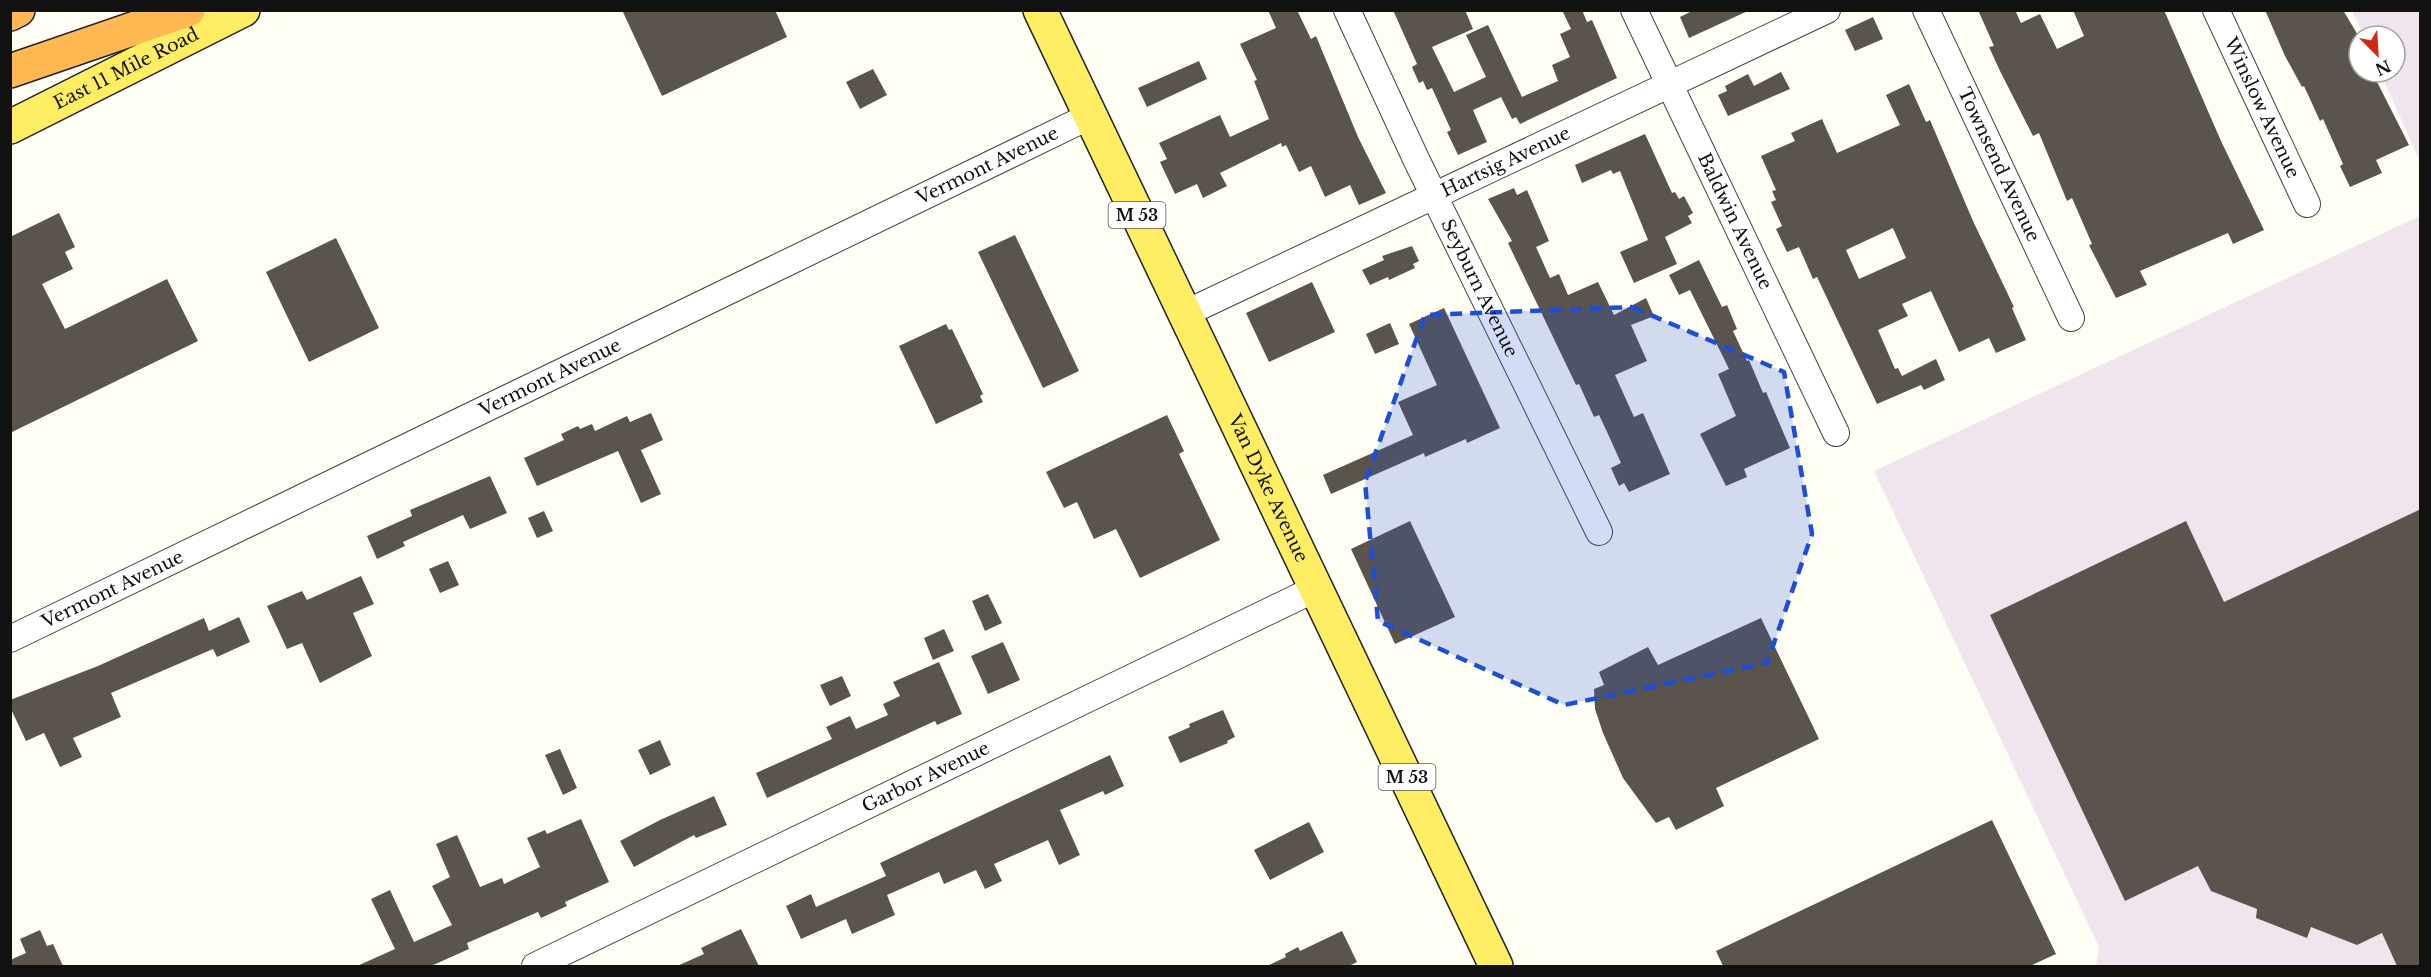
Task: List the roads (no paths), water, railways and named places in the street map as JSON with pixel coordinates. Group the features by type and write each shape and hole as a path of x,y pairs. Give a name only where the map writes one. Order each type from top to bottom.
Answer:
{"highway":[{"path":"10,14 18,10"},
{"path":"10,71 188,10"}],"main road":[{"name":"East 11 Mile Road","path":"10,127 243,10"},
{"name":"Van Dyke Avenue","path":"1040,10 1496,966"}],"street":[{"name":"Seyburn Avenue","path":"1347,10 1599,532"},
{"name":"Baldwin Avenue","path":"1634,10 1836,433"},
{"name":"Hartsig Avenue","path":"1184,314 1827,10"},
{"name":"Townsend Avenue","path":"1926,10 2070,318"},
{"name":"Winslow Avenue","path":"2216,10 2307,204"},
{"name":"Vermont Avenue","path":"10,639 1090,116"},
{"name":"Garbor Avenue","path":"535,966 1317,588"}]}
